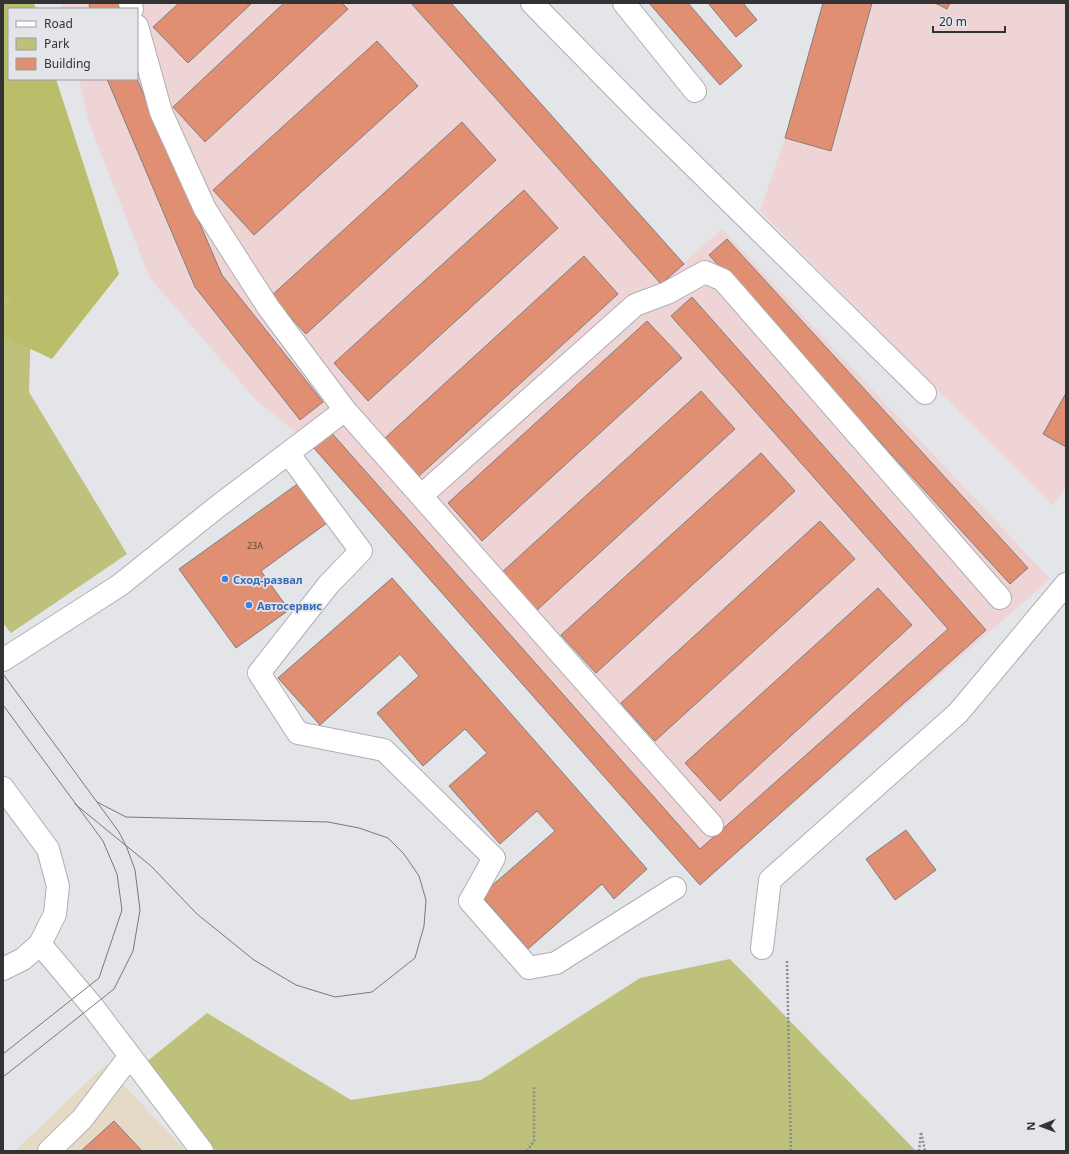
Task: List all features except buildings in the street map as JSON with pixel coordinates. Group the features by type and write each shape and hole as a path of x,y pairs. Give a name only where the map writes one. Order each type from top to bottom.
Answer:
{"street":[{"path":"532,3 648,121 925,393"},
{"path":"624,3 695,91"},
{"path":"138,30 161,112 205,209 268,307 345,410 712,825"},
{"path":"421,496 635,305 667,294 705,272 722,280 1000,598"},
{"path":"3,660 120,585 217,508 345,410"},
{"path":"288,454 361,551 328,584 259,673 298,733 384,750 494,858 470,901 529,968 556,963 675,888"},
{"path":"762,948 770,880 958,712 1066,584"},
{"path":"3,788 48,849 58,886 55,914 40,944 22,959 3,969"},
{"path":"40,944 93,1007 202,1151"},
{"path":"49,1151 82,1119 130,1056"}],"path":[{"path":"787,961 790,1151"},
{"path":"527,1151 534,1141 534,1086"},
{"path":"919,1151 921,1132 925,1151"}],"shaded area":[{"path":"62,3 451,3 684,263 722,229 1050,579 700,885 312,446 256,400 149,277 88,120 79,80 138,80 138,8 63,8"},
{"path":"823,3 1066,3 1066,487 1053,506 760,211 785,138"},
{"path":"105,1065 186,1151 15,1151"}],"green space":[{"path":"3,3 34,3 36,8 8,8 8,80 56,80 119,274 52,359 3,336 3,310 11,296 3,296"},
{"path":"3,190 34,225 29,392 127,554 11,633 3,623"},
{"path":"730,959 916,1151 216,1151 145,1063 207,1013 351,1100 481,1080 640,978"}],"tram line":[{"path":"3,674 119,832 135,870 140,910 133,951 114,989 3,1077"},
{"path":"3,705 103,841 117,874 122,910 99,978 3,1054"},
{"path":"75,804 151,866 197,914 254,960 296,985 335,997 372,992 415,958 424,926 426,900 419,876 404,854 388,838 359,828 328,822 126,817 97,802"}],"place":[{"name":"Сход-развал","path":"225,579"},
{"name":"Автосервис","path":"249,605"}]}
